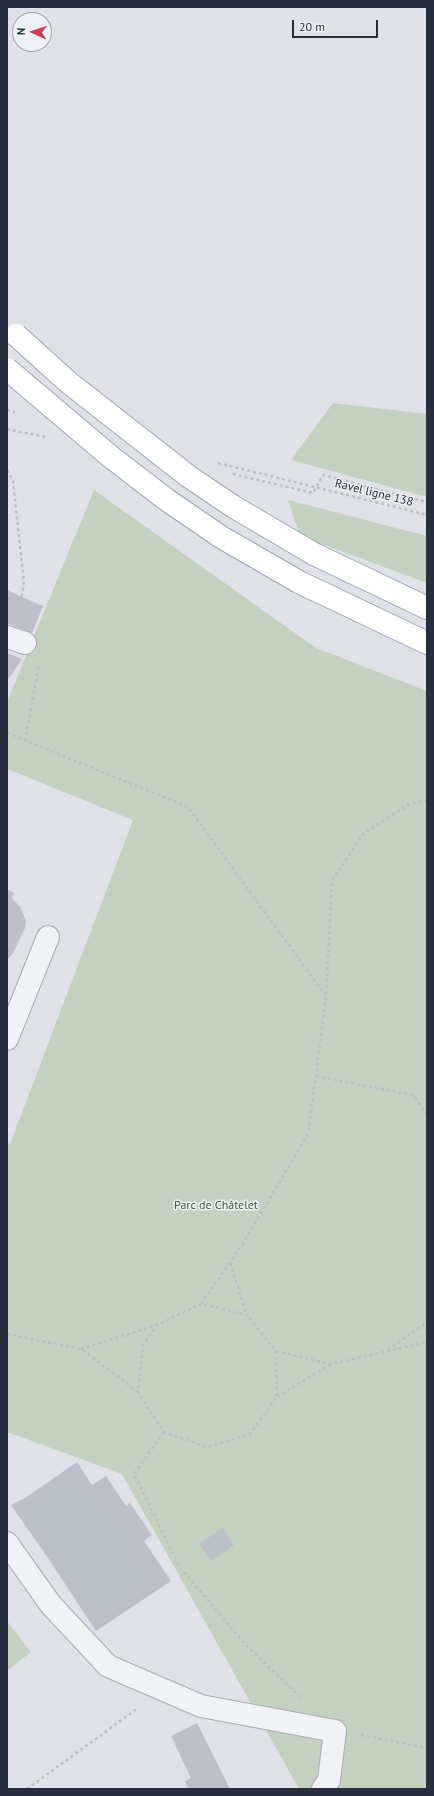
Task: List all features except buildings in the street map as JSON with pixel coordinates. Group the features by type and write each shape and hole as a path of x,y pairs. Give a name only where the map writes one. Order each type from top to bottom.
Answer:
{"main road":[{"path":"11,330 68,382 188,476 234,507 314,554 427,608"},
{"path":"7,369 105,452 167,500 221,537 299,582 427,643"}],"lane":[{"path":"7,1039 48,937"},
{"path":"7,1543 51,1605 108,1666 201,1706 335,1731 329,1780 323,1789"}],"path":[{"path":"7,470 13,481 24,582 16,640 42,650 25,741"},
{"name":"Ravel ligne 138","path":"427,502 323,475 316,488 427,516"},
{"path":"7,733 188,807 326,996"},
{"path":"81,1349 157,1325 201,1304 230,1263 308,1134 326,996 332,881 364,833 408,805 427,800"},
{"path":"316,1076 413,1095 427,1115"},
{"path":"230,1263 247,1315 276,1351 331,1364"},
{"path":"201,1304 247,1315"},
{"path":"386,1351 427,1322"},
{"path":"138,1393 143,1345 157,1325"},
{"path":"7,1334 81,1349 138,1393 164,1432 207,1447 250,1434 276,1397 331,1364 427,1342"},
{"path":"276,1351 276,1397"},
{"path":"164,1432 134,1474 179,1566 244,1643 301,1698"},
{"path":"27,1789 102,1736 162,1689"},
{"path":"335,1731 427,1748"}],"green space":[{"path":"333,403 427,414 427,497 291,460"},
{"name":"Parc de Châtelet","path":"94,490 316,648 427,691 427,1789 299,1789 122,1474 7,1432 7,1143 10,1144 133,820 7,769 7,702"},
{"path":"288,500 427,536 427,583 300,536"},
{"path":"7,1621 31,1652 7,1671"}]}
